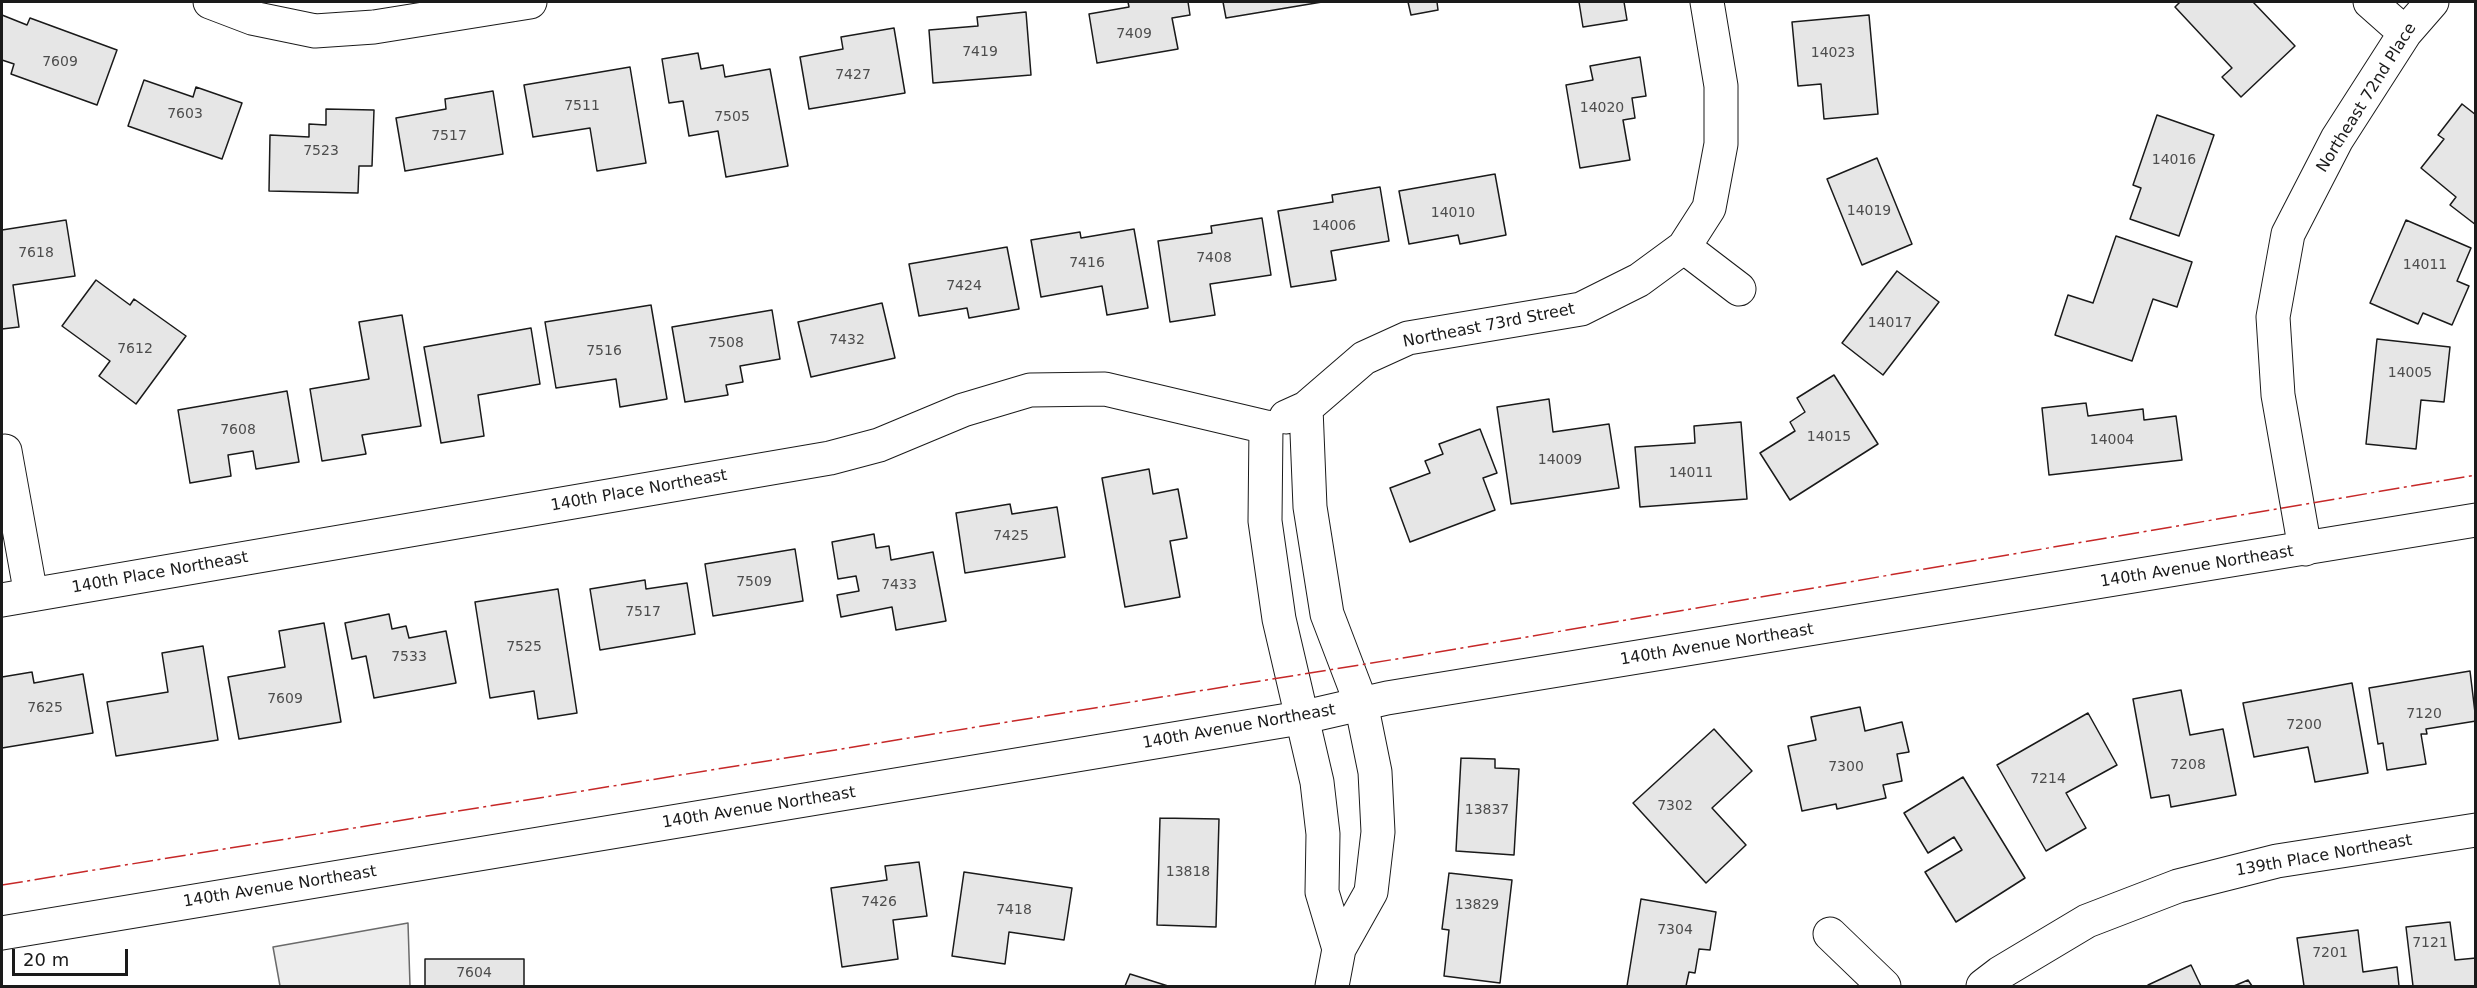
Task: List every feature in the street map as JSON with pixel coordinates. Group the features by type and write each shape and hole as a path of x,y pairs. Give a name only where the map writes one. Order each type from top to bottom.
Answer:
{"street":[{"path":"210,2 252,18 315,31 374,27 530,2"},
{"name":"Northeast 73rd Street","path":"1266,427 1306,408 1364,358 1408,338 1581,309 1639,280 1684,247 1709,208 1721,144 1721,86 1707,2"},
{"path":"2370,2 2405,33"},
{"name":"Northeast 72nd Place","path":"2305,549 2278,395 2273,317 2288,234 2337,139 2405,33 2432,2"},
{"path":"1684,247 1739,289"},
{"name":"140th Place Northeast","path":"16,598 830,458 879,445 963,410 1030,390 1105,389 1266,427"},
{"path":"1306,408 1310,507 1328,614 1361,703 1376,772 1378,832 1371,892 1339,949 1332,987"},
{"path":"1266,427 1265,521 1279,619 1300,718 1317,782 1323,834 1322,892 1339,949"},
{"path":"5,451 16,598"},
{"name":"140th Avenue Northeast","path":"2,933 1300,718 1361,703 2475,520"},
{"name":"139th Place Northeast","path":"1983,987 2000,973 2087,921 2178,885 2277,861 2475,830"},
{"path":"1830,934 1884,987"}],"shaded area":[{"path":"408,923 410,986 280,986 273,947"}],"building":[{"path":"1128,2 1188,2 1190,15 1172,18 1178,49 1097,63 1089,14 1129,7"},
{"path":"1223,2 1322,2 1226,18"},
{"path":"1408,2 1437,2 1438,10 1411,15"},
{"path":"1579,2 1624,2 1627,20 1583,27"},
{"path":"2180,2 2253,2 2295,46 2241,97 2222,77 2232,68 2175,7"},
{"path":"1026,12 1031,75 933,83 929,30 978,26 977,17"},
{"path":"2,15 27,25 30,18 117,50 97,105 11,74 14,64 2,60"},
{"path":"1869,15 1878,114 1824,119 1821,84 1798,86 1792,22"},
{"path":"894,28 905,93 809,109 800,57 843,49 841,37"},
{"path":"698,53 701,69 723,65 725,77 770,69 788,166 726,177 718,131 689,136 683,101 669,103 662,59"},
{"path":"1640,57 1646,96 1632,98 1635,118 1623,120 1630,160 1580,168 1566,85 1593,80 1590,66"},
{"path":"630,67 646,163 597,171 590,128 533,137 524,85"},
{"path":"144,80 193,97 196,87 242,103 222,159 128,126"},
{"path":"493,91 503,154 405,171 396,118 446,109 445,99"},
{"path":"2462,104 2476,115 2476,225 2450,205 2456,197 2421,168 2444,139 2438,135"},
{"path":"326,109 374,110 372,166 359,166 358,193 269,191 270,135 309,137 309,124 326,125"},
{"path":"2157,115 2214,135 2179,236 2130,219 2141,188 2133,185"},
{"path":"1877,158 1912,244 1862,265 1827,179"},
{"path":"1495,174 1506,235 1460,244 1458,235 1409,244 1399,191"},
{"path":"1380,187 1389,241 1331,251 1336,280 1291,287 1278,211 1333,202 1332,195"},
{"path":"1262,218 1271,275 1210,284 1215,315 1170,322 1158,241 1212,233 1211,226"},
{"path":"66,220 75,276 13,285 19,327 2,329 2,230"},
{"path":"2406,220 2471,248 2457,281 2469,286 2452,325 2423,313 2418,324 2370,303"},
{"path":"1134,229 1148,308 1107,315 1102,286 1041,297 1031,240 1080,232 1081,238"},
{"path":"2116,236 2192,262 2177,307 2153,299 2132,361 2055,335 2068,295 2093,303"},
{"path":"1007,247 1019,309 969,318 967,308 919,316 909,264"},
{"path":"1897,271 1939,302 1883,375 1842,343"},
{"path":"96,280 130,305 134,299 186,336 136,404 99,376 110,361 62,326"},
{"path":"882,303 895,358 811,377 798,322"},
{"path":"651,305 667,399 620,407 616,379 556,388 545,322"},
{"path":"772,310 780,359 740,366 743,382 726,385 728,395 685,402 672,327"},
{"path":"402,315 421,426 362,435 366,454 322,461 310,389 369,379 359,322"},
{"path":"531,328 540,384 478,395 484,436 441,443 424,347"},
{"path":"2377,339 2450,347 2444,402 2421,400 2416,449 2366,444"},
{"path":"1834,375 1878,444 1790,500 1760,453 1795,431 1790,422 1805,412 1797,398"},
{"path":"287,391 299,462 256,469 253,451 228,455 231,476 190,483 178,410"},
{"path":"1549,399 1553,432 1609,424 1619,488 1511,504 1497,407"},
{"path":"2086,403 2088,416 2143,409 2144,420 2176,416 2182,460 2049,475 2042,408"},
{"path":"1741,422 1747,499 1640,507 1635,447 1695,443 1694,426"},
{"path":"1480,429 1497,473 1483,478 1495,510 1410,542 1390,488 1430,473 1425,461 1443,454 1439,444"},
{"path":"1149,469 1153,494 1178,489 1187,538 1170,541 1180,597 1125,607 1102,478"},
{"path":"1010,504 1012,514 1057,507 1065,557 965,573 956,513"},
{"path":"874,534 876,548 889,546 891,560 933,552 946,621 896,630 892,607 841,617 837,595 859,591 856,576 838,579 832,542"},
{"path":"795,549 803,601 713,616 705,564"},
{"path":"645,580 646,589 687,583 695,634 600,650 590,589"},
{"path":"558,589 577,713 538,719 534,691 490,698 475,602"},
{"path":"389,614 392,629 406,626 409,638 446,631 456,683 374,698 366,656 352,659 345,623"},
{"path":"324,623 341,722 239,739 228,677 285,667 279,631"},
{"path":"203,646 218,740 116,756 107,702 168,692 162,653"},
{"path":"2470,671 2476,721 2426,729 2427,734 2421,734 2426,764 2387,770 2383,743 2378,744 2369,688"},
{"path":"32,672 34,683 83,674 93,733 2,748 2,677"},
{"path":"2352,683 2368,773 2315,782 2308,747 2254,757 2243,703"},
{"path":"2181,690 2190,735 2223,729 2236,795 2171,807 2169,795 2151,798 2133,699"},
{"path":"1860,707 1865,731 1902,722 1909,752 1897,754 1902,781 1883,785 1886,798 1837,809 1836,804 1802,811 1788,746 1816,740 1811,717"},
{"path":"2088,713 2117,765 2066,793 2086,828 2046,851 1997,765"},
{"path":"1714,729 1752,771 1712,808 1746,845 1706,883 1633,803"},
{"path":"1461,758 1495,759 1495,768 1519,769 1514,855 1456,851"},
{"path":"1963,777 2025,878 1956,922 1925,872 1962,850 1954,837 1928,853 1904,813"},
{"path":"1160,818 1219,819 1216,927 1157,925"},
{"path":"919,862 927,916 893,920 898,959 842,967 831,888 887,880 885,866"},
{"path":"964,872 1072,888 1064,940 1009,932 1005,964 952,956"},
{"path":"1449,873 1512,880 1500,983 1444,976 1449,930 1442,929"},
{"path":"1641,899 1716,912 1710,950 1699,949 1695,973 1689,972 1686,986 1627,986"},
{"path":"2450,922 2455,960 2476,958 2476,986 2413,986 2406,927"},
{"path":"2358,930 2363,972 2397,967 2399,986 2304,986 2297,938"},
{"path":"425,959 524,959 524,986 425,986"},
{"path":"2191,965 2201,986 2148,985"},
{"path":"1130,974 1168,986 1125,986"},
{"path":"2248,980 2252,986 2234,986"}],"power":[{"path":"2,885 1421,655 2476,475"}]}
